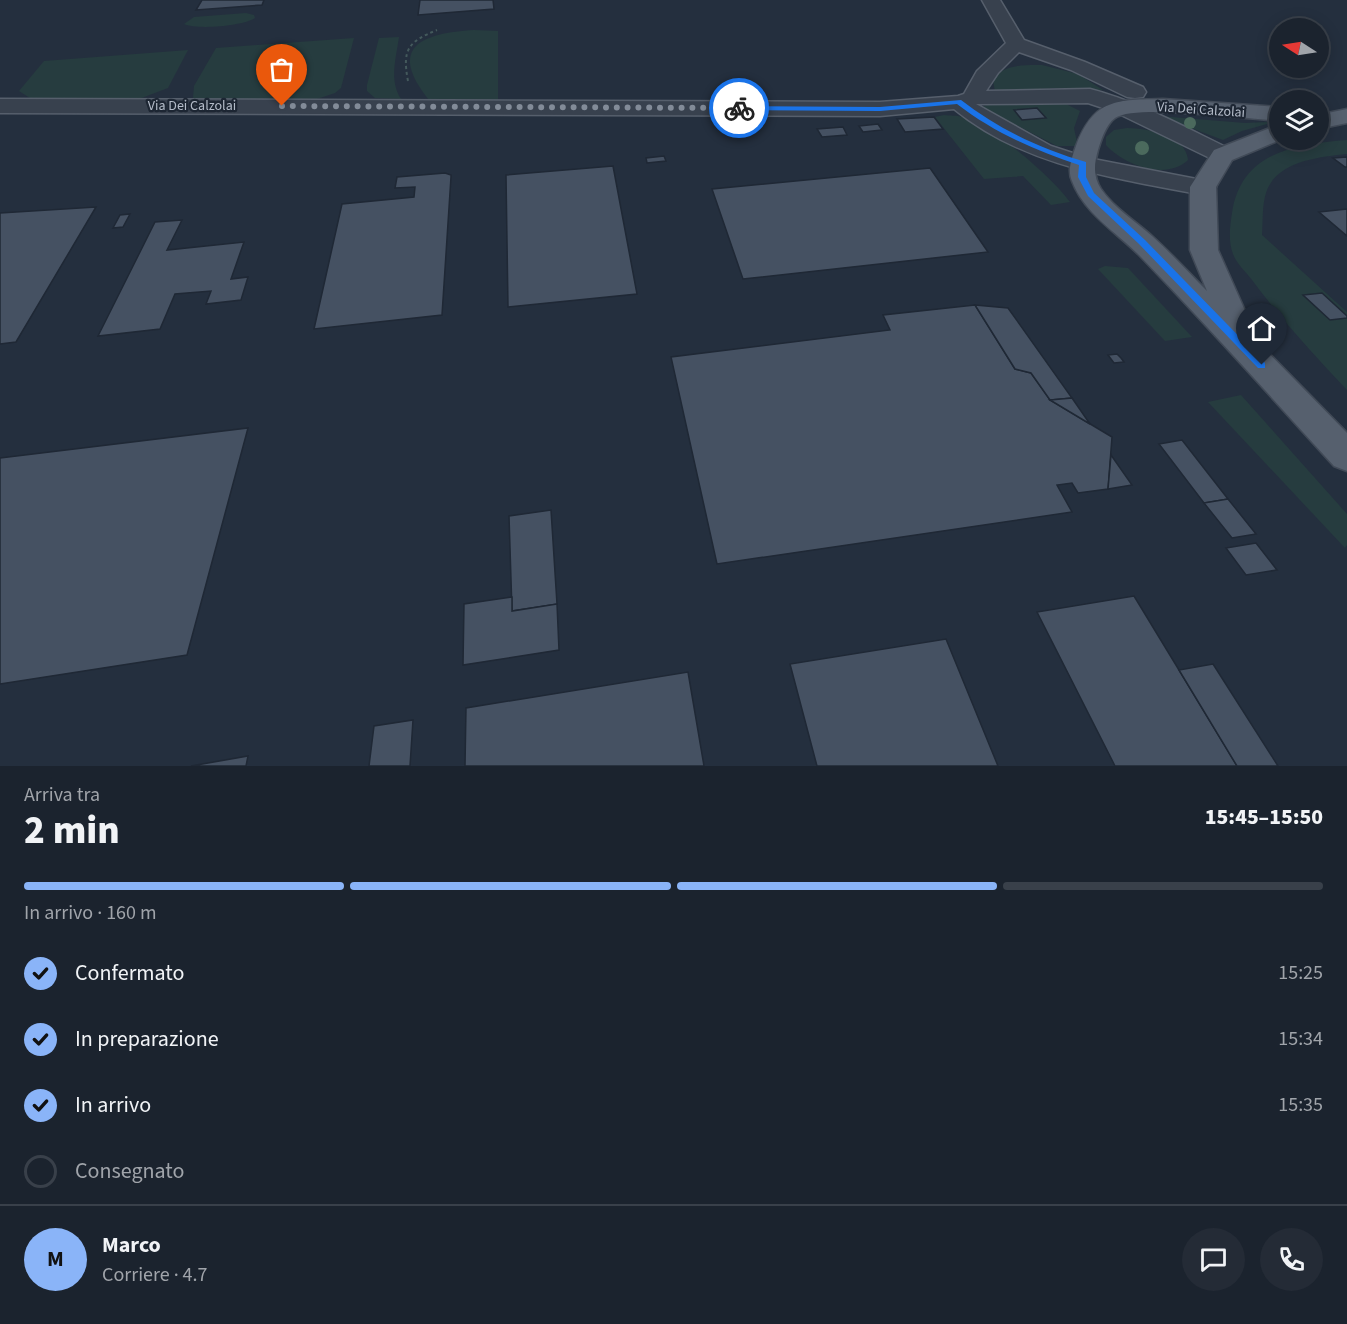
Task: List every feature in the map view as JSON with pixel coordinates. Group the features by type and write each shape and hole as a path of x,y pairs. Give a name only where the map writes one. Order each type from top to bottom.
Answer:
{"main road":[{"name":"Via Dei Calzolai","path":"1124,107 1170,106 1269,113"},
{"path":"1124,107 1107,113 1095,128 1083,164 1082,177 1091,194 1142,242 1347,456"},
{"path":"1329,115 1347,116"},
{"path":"1329,120 1347,116"},
{"path":"1247,350 1204,250 1203,187 1223,155 1269,136"}],"street":[{"path":"991,0 1016,44 1078,66 1170,106"},
{"path":"1016,44 989,69 966,100 974,114 1043,151 1083,164 1203,187"},
{"name":"Via Dei Calzolai","path":"0,106 856,109 966,100 1090,96 1124,107 1223,155"}],"path":[{"path":"420,106 408,84 405,66 406,52 413,40 437,30"}],"green space":[{"path":"246,13 254,15 255,18 220,26 199,27 184,24 194,17"},
{"path":"474,30 498,31 498,101 429,100 416,82 411,67 411,55 416,46 426,39 439,35"},
{"path":"399,37 394,77 401,99 375,98 367,91 367,85 379,38"},
{"path":"354,38 341,88 335,93 317,99 201,100 193,98 194,86 216,48"},
{"path":"188,50 168,88 139,99 30,98 19,91 44,61"},
{"path":"1042,65 1078,74 1103,90 1056,88 995,92 993,80 1002,71 1014,66"},
{"path":"993,103 1064,103 1080,111 1074,128 1077,142 1075,146 1057,146 981,107"},
{"path":"960,116 975,122 1005,141 1050,179 1070,202 1051,205 1023,176 984,179 935,117"},
{"path":"1159,116 1245,123 1267,122 1267,124 1242,131 1223,140"},
{"path":"1127,128 1155,132 1173,139 1185,151 1188,160 1179,166 1157,170 1123,159 1106,145 1106,137 1114,130"},
{"path":"1347,140 1347,154 1312,159 1289,167 1271,182 1264,203 1262,235 1347,312 1347,390 1286,323 1234,257 1230,244 1232,213 1237,193 1246,176 1273,155 1287,150 1329,150 1329,142"},
{"path":"1105,266 1128,268 1192,337 1165,341 1098,269"},
{"path":"1241,395 1347,514 1347,545 1345,548 1208,402"}],"building":[{"path":"202,0 264,0 262,5 196,10"},
{"path":"420,0 493,0 494,9 418,15"},
{"path":"1037,108 1046,118 1022,120 1014,110"},
{"path":"934,117 943,129 905,132 897,119"},
{"path":"878,124 882,130 863,132 859,126"},
{"path":"843,127 847,135 822,137 817,129"},
{"path":"664,156 666,161 647,163 646,158"},
{"path":"1347,157 1347,167 1333,158"},
{"path":"613,166 637,294 508,307 506,175"},
{"path":"930,168 988,252 743,279 712,189"},
{"path":"445,173 451,177 442,315 314,329 342,204 414,197 415,187 395,188 397,177"},
{"path":"96,207 16,342 0,344 0,213"},
{"path":"1347,209 1347,236 1319,212"},
{"path":"130,214 123,227 113,228 120,215"},
{"path":"182,220 167,250 244,242 231,279 248,277 241,300 206,304 211,291 175,294 160,329 98,336 155,222"},
{"path":"1322,293 1347,318 1330,320 1303,295"},
{"path":"975,305 1015,369 1031,373 1050,400 1112,437 1108,489 1078,493 1072,483 1057,485 1072,512 717,564 671,357 890,330 883,315"},
{"path":"975,305 1008,308 1072,398 1050,400 1031,373 1015,369"},
{"path":"1117,354 1124,362 1114,363 1108,355"},
{"path":"1072,398 1090,424 1050,400"},
{"path":"248,428 187,655 0,684 0,458"},
{"path":"1182,440 1228,499 1204,503 1159,444"},
{"path":"1111,455 1132,485 1108,489"},
{"path":"1228,499 1256,534 1232,538 1204,503"},
{"path":"551,510 557,604 512,611 509,516"},
{"path":"1256,543 1277,570 1246,575 1226,548"},
{"path":"1134,596 1237,766 1115,766 1037,612"},
{"path":"512,597 512,611 557,604 559,650 463,665 464,604"},
{"path":"946,639 998,766 817,766 790,664"},
{"path":"1213,664 1278,766 1237,766 1179,670"},
{"path":"688,672 704,766 465,766 466,708"},
{"path":"413,720 410,766 369,766 374,726"},
{"path":"248,756 246,766 191,766"}],"way so far":[{"path":"282,106 739,108"}],"route":[{"path":"739,108 880,109 959,102 974,114 1043,151 1083,164 1082,177 1091,194 1142,242 1262,365"}]}
